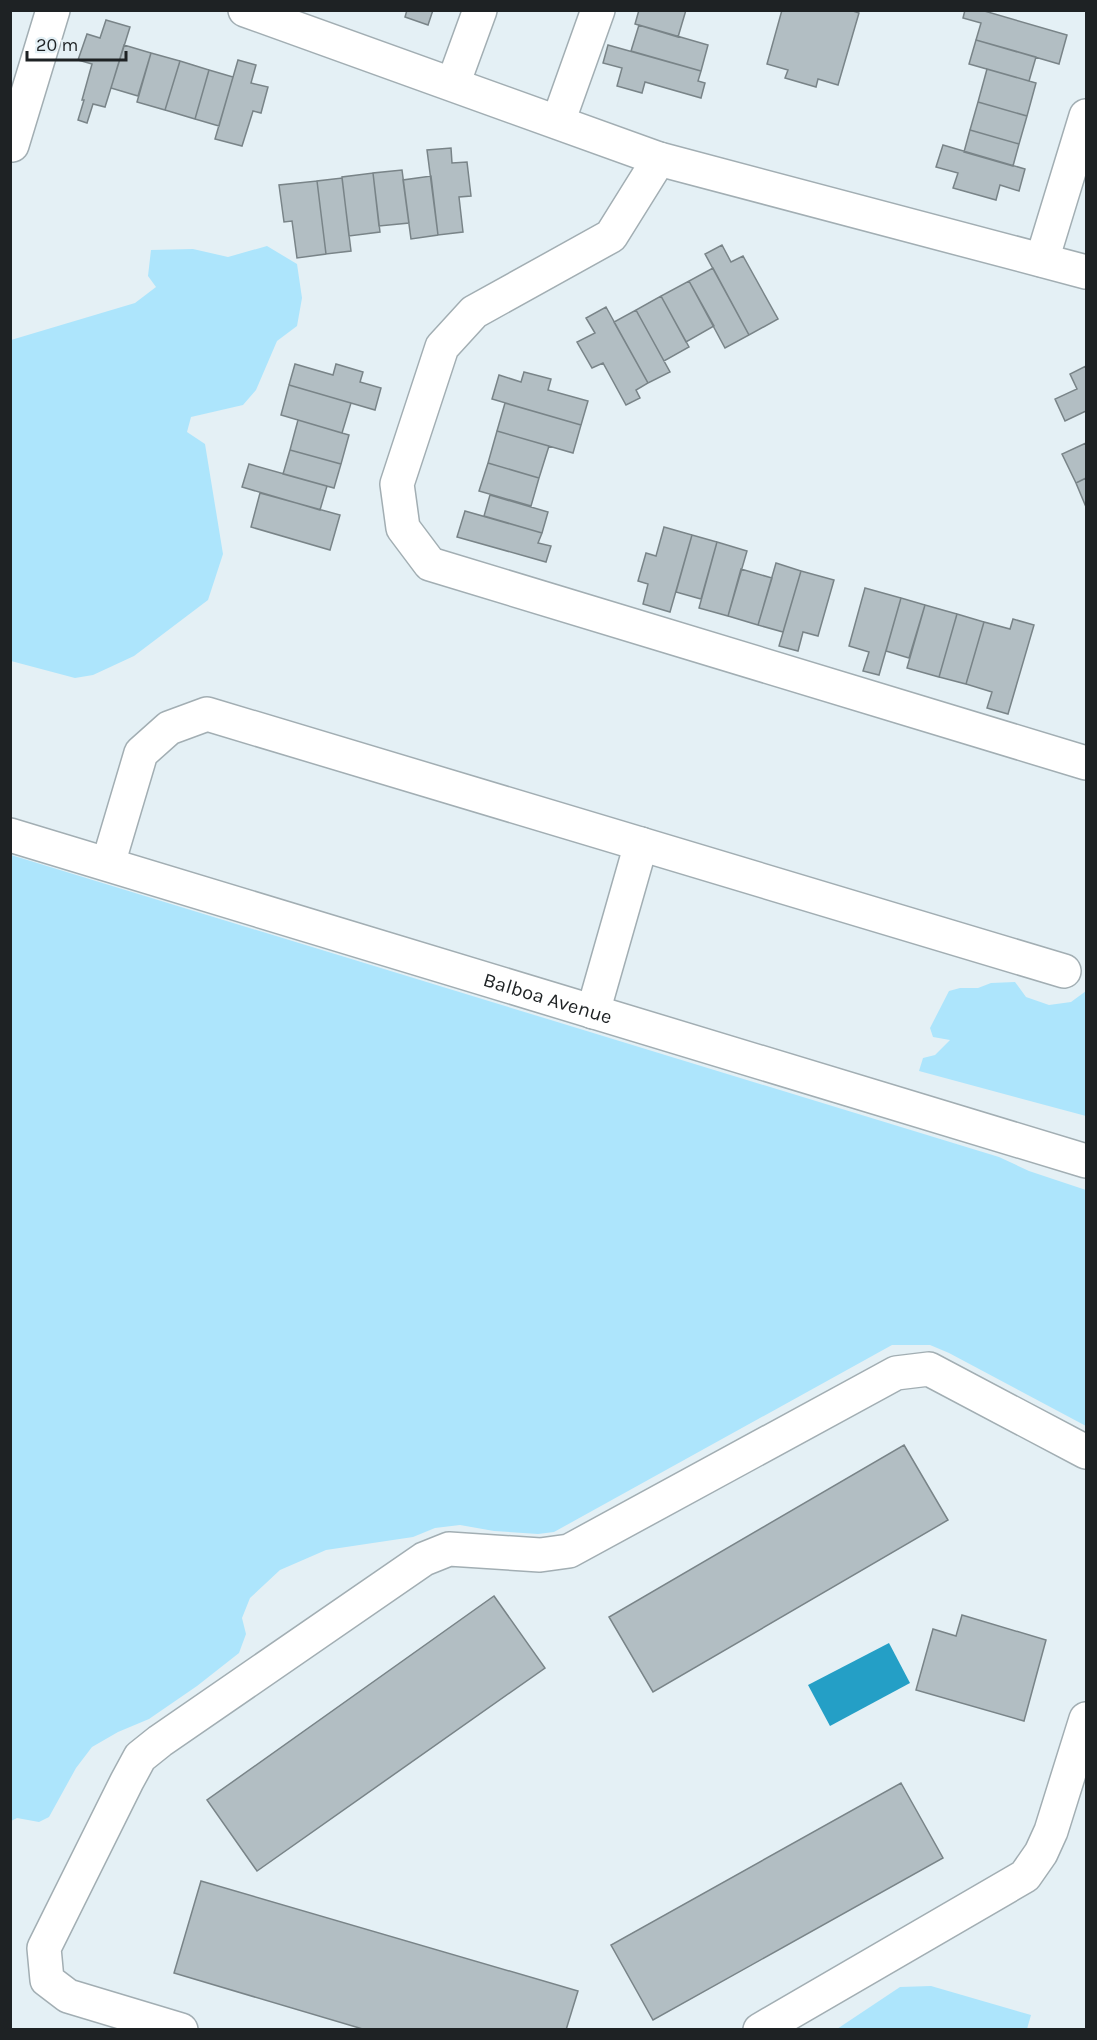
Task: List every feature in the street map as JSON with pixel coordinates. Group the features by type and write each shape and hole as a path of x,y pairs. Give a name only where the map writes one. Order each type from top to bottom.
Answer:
{"street":[{"path":"12,145 53,10"},
{"path":"245,10 659,159 1086,272"},
{"path":"453,84 480,10"},
{"path":"558,122 598,10"},
{"path":"1042,260 1086,116"},
{"path":"659,159 611,236 474,312 442,347 397,484 403,528 430,564 1086,763"},
{"path":"108,864 141,753 169,728 207,714 1064,971"},
{"name":"Balboa Avenue","path":"10,835 1086,1161"},
{"path":"593,1012 641,844"},
{"path":"182,2030 68,1996 47,1980 44,1948 127,1781 140,1757 160,1741 424,1559 449,1549 540,1554 569,1551 896,1373 929,1369 1086,1452"},
{"path":"760,2030 1025,1876 1041,1853 1051,1831 1086,1719"}],"shaded area":[{"path":"267,246 297,264 302,298 297,326 277,341 256,390 243,405 191,417 187,432 205,444 223,554 208,600 134,656 93,675 75,678 11,661 11,340 135,303 156,287 148,276 151,250 193,249 228,257"},
{"path":"11,855 999,1157 1029,1171 1086,1190 1086,1426 930,1345 892,1345 554,1532 538,1534 494,1531 460,1525 435,1528 413,1537 326,1550 280,1570 250,1598 242,1618 246,1634 239,1653 149,1719 118,1732 92,1747 76,1768 49,1817 39,1822 17,1818 11,1821"},
{"path":"1015,982 1026,997 1049,1005 1071,1002 1086,991 1086,1116 919,1071 923,1058 935,1055 950,1040 933,1037 930,1028 949,991 960,988 978,988 991,983"},
{"path":"889,1643 910,1683 830,1726 808,1685"},
{"path":"931,1986 1031,2015 1027,2029 837,2029 900,1987"}],"building":[{"path":"407,10 433,10 428,25 405,17"},
{"path":"639,10 686,10 678,37 635,24"},
{"path":"782,10 850,10 859,13 838,85 818,79 816,87 785,78 788,70 767,64"},
{"path":"965,10 981,10 1067,35 1059,64 976,40 981,23 963,18"},
{"path":"106,20 130,27 105,107 93,104 87,123 78,120 92,64 78,60 87,34 100,38"},
{"path":"639,25 708,45 701,71 631,51"},
{"path":"976,40 1036,57 1029,81 969,64"},
{"path":"124,45 151,53 138,96 111,88"},
{"path":"608,45 701,71 698,81 705,83 701,98 645,82 642,93 617,86 622,68 603,63"},
{"path":"151,53 180,61 165,110 137,102"},
{"path":"238,60 256,65 251,83 268,87 261,113 253,111 242,146 215,139"},
{"path":"180,61 209,70 195,119 165,110"},
{"path":"987,69 1036,83 1027,116 978,102"},
{"path":"209,70 233,77 219,126 195,119"},
{"path":"978,102 1027,116 1019,144 970,130"},
{"path":"970,130 1019,144 1013,166 964,152"},
{"path":"943,145 1025,169 1019,191 1000,185 996,200 953,188 958,173 936,167"},
{"path":"451,148 452,163 467,162 471,196 459,197 463,232 438,235 427,150"},
{"path":"402,170 409,223 379,226 373,173"},
{"path":"373,173 380,232 349,236 342,177"},
{"path":"431,176 438,235 411,239 403,180"},
{"path":"342,178 351,251 326,254 317,181"},
{"path":"317,181 326,254 297,258 292,221 284,222 279,185"},
{"path":"722,245 731,262 743,256 778,319 749,335 705,254"},
{"path":"713,268 749,335 725,348 689,281"},
{"path":"689,281 714,326 686,342 661,296"},
{"path":"661,296 689,347 664,361 636,310"},
{"path":"606,307 648,383 636,390 640,398 626,405 603,363 592,368 577,342 595,333 586,318"},
{"path":"636,310 670,372 648,383 614,322"},
{"path":"295,364 333,375 336,364 363,372 360,382 381,388 375,410 289,385"},
{"path":"1086,366 1086,411 1065,421 1055,399 1077,389 1070,374"},
{"path":"524,372 551,379 548,390 588,401 581,425 492,399 499,375 521,382"},
{"path":"289,385 351,403 342,433 281,415"},
{"path":"505,403 581,425 573,453 497,431"},
{"path":"298,420 349,435 341,464 290,450"},
{"path":"497,431 549,446 539,478 488,463"},
{"path":"1086,443 1086,478 1076,483 1062,454"},
{"path":"290,450 341,464 334,488 283,474"},
{"path":"488,463 539,478 531,506 479,491"},
{"path":"249,464 327,486 320,510 242,487"},
{"path":"1086,478 1086,507 1076,483"},
{"path":"260,493 340,515 330,550 251,527"},
{"path":"490,495 548,512 542,533 484,516"},
{"path":"465,511 542,533 538,543 551,546 546,562 457,537"},
{"path":"664,527 692,535 670,612 643,604 648,584 638,581 646,553 656,556"},
{"path":"692,535 717,542 701,599 676,592"},
{"path":"717,542 747,551 728,616 699,608"},
{"path":"776,563 801,571 783,632 758,625"},
{"path":"741,569 772,578 758,625 728,616"},
{"path":"801,571 834,580 818,636 803,632 798,651 779,646"},
{"path":"865,588 901,598 879,675 863,671 869,652 849,646"},
{"path":"901,598 925,605 909,658 886,651"},
{"path":"925,605 957,614 939,677 907,668"},
{"path":"957,614 984,622 966,684 939,677"},
{"path":"1013,619 1034,625 1008,714 987,708 992,692 966,684 984,622 1010,629"},
{"path":"904,1445 948,1520 653,1692 609,1617"},
{"path":"494,1596 545,1668 257,1871 207,1800"},
{"path":"962,1615 1046,1640 1024,1721 916,1690 933,1629 956,1636"},
{"path":"901,1783 943,1858 653,2020 611,1945"},
{"path":"201,1881 578,1991 566,2030 366,2030 174,1973"}]}
